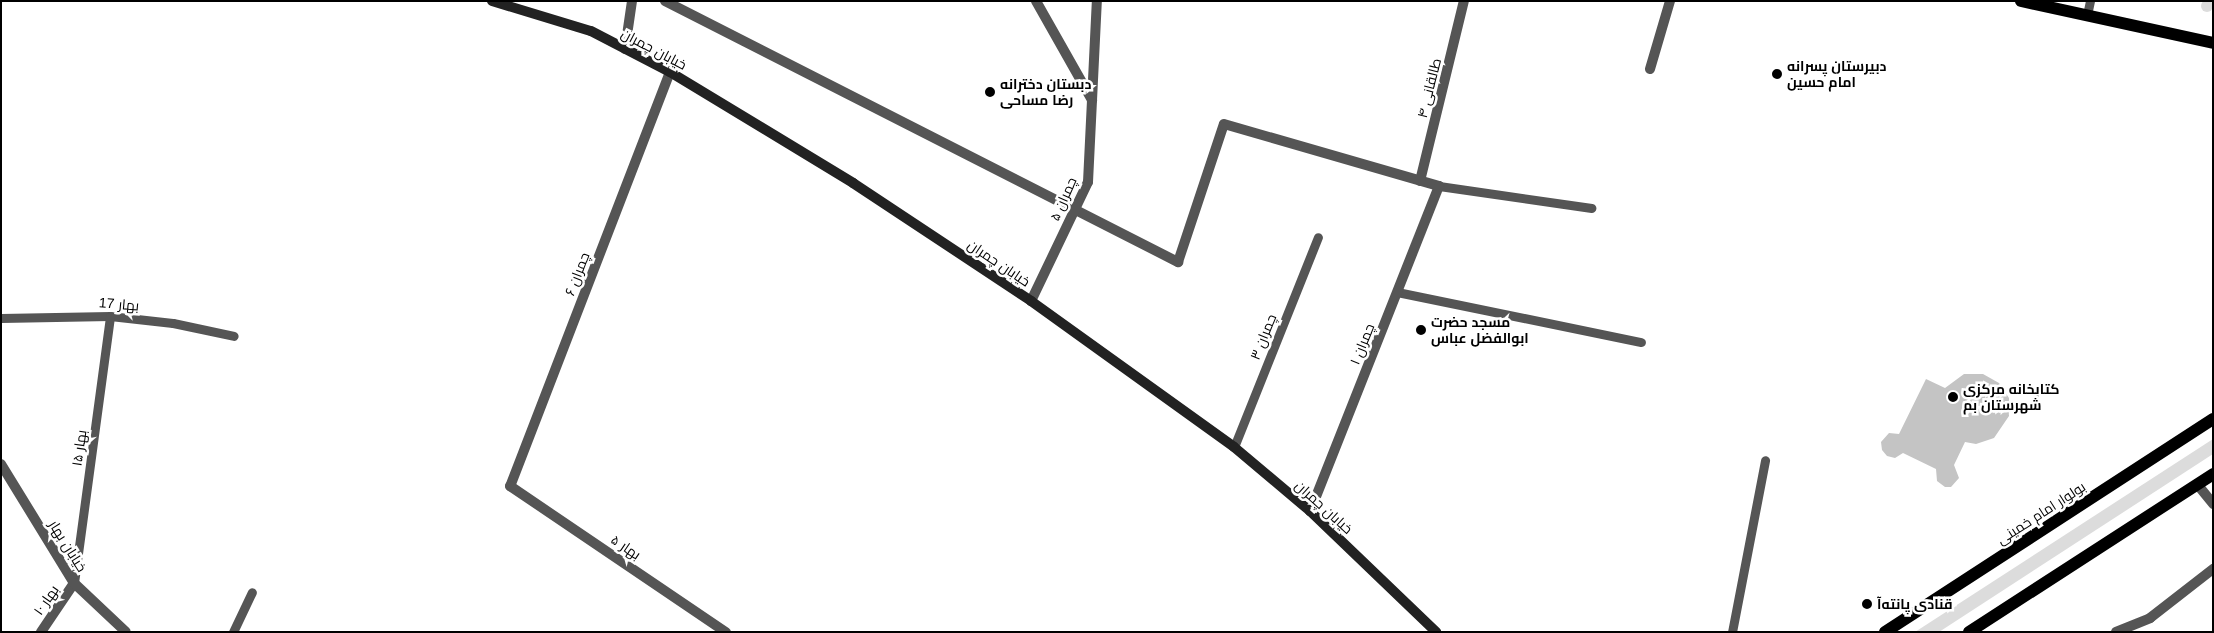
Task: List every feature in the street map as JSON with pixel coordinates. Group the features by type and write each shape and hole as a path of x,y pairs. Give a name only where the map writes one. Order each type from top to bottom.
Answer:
{"main road":[{"name":"خیابان چمران","path":"492,1 591,31 670,72 853,183 1031,301 1234,447 1310,511 1436,632"},
{"path":"2021,1 2213,44"},
{"name":"بولوار امام خمینی","path":"1885,632 2213,419"},
{"path":"1969,632 2213,474"}],"street":[{"path":"625,49 632,1"},
{"path":"664,1 1178,262 1224,124 1439,186"},
{"path":"1036,1 1092,100"},
{"name":"چمران ۵","path":"1031,301 1088,182 1097,1"},
{"name":"طالقانی ۴","path":"1420,180 1464,1"},
{"path":"1650,69 1670,1"},
{"name":"چمران ۶","path":"510,486 670,72"},
{"name":"چمران ۱","path":"1310,511 1439,186"},
{"name":"خیابان بهار","path":"1,464 74,583 126,632"},
{"path":"2197,484 2213,504"},
{"name":"بهار ۵","path":"510,486 726,632"},
{"path":"2116,632 2150,618 2213,569"},
{"name":"بهار ۱۰","path":"41,632 74,583"}],"lane":[{"path":"2087,15 2090,1"},
{"path":"1439,186 1592,208"},
{"name":"چمران ۳","path":"1234,447 1318,237"},
{"path":"1397,292 1641,342"},
{"name":"بهار 17","path":"1,318 110,316 173,323 234,336"},
{"name":"بهار ۱۵","path":"74,583 110,316"},
{"path":"1732,632 1765,460"},
{"path":"233,632 252,592"}],"shaded area":[{"path":"2205,0 2209,0 2213,6 2209,12 2205,12 2201,8 2201,4"},
{"path":"2213,439 2213,454 1939,632 1915,632"}],"building":[{"path":"1964,374 1983,374 1999,383 2009,398 2009,416 1994,438 1976,444 1965,442 1954,465 1959,478 1951,487 1945,487 1937,481 1936,469 1903,453 1895,458 1887,456 1882,450 1881,442 1889,433 1899,434 1926,379 1945,388"}],"place":[{"name":"دبیرستان پسرانه امام حسین","path":"1777,74"},
{"name":"دبستان دخترانه رضا مساحی","path":"990,92"},
{"name":"مسجد حضرت ابوالفضل عباس","path":"1421,330"},
{"name":"کتابخانه مرکزی شهرستان بم","path":"1953,397"},
{"name":"قنادی پانته‌آ","path":"1867,604"}]}
